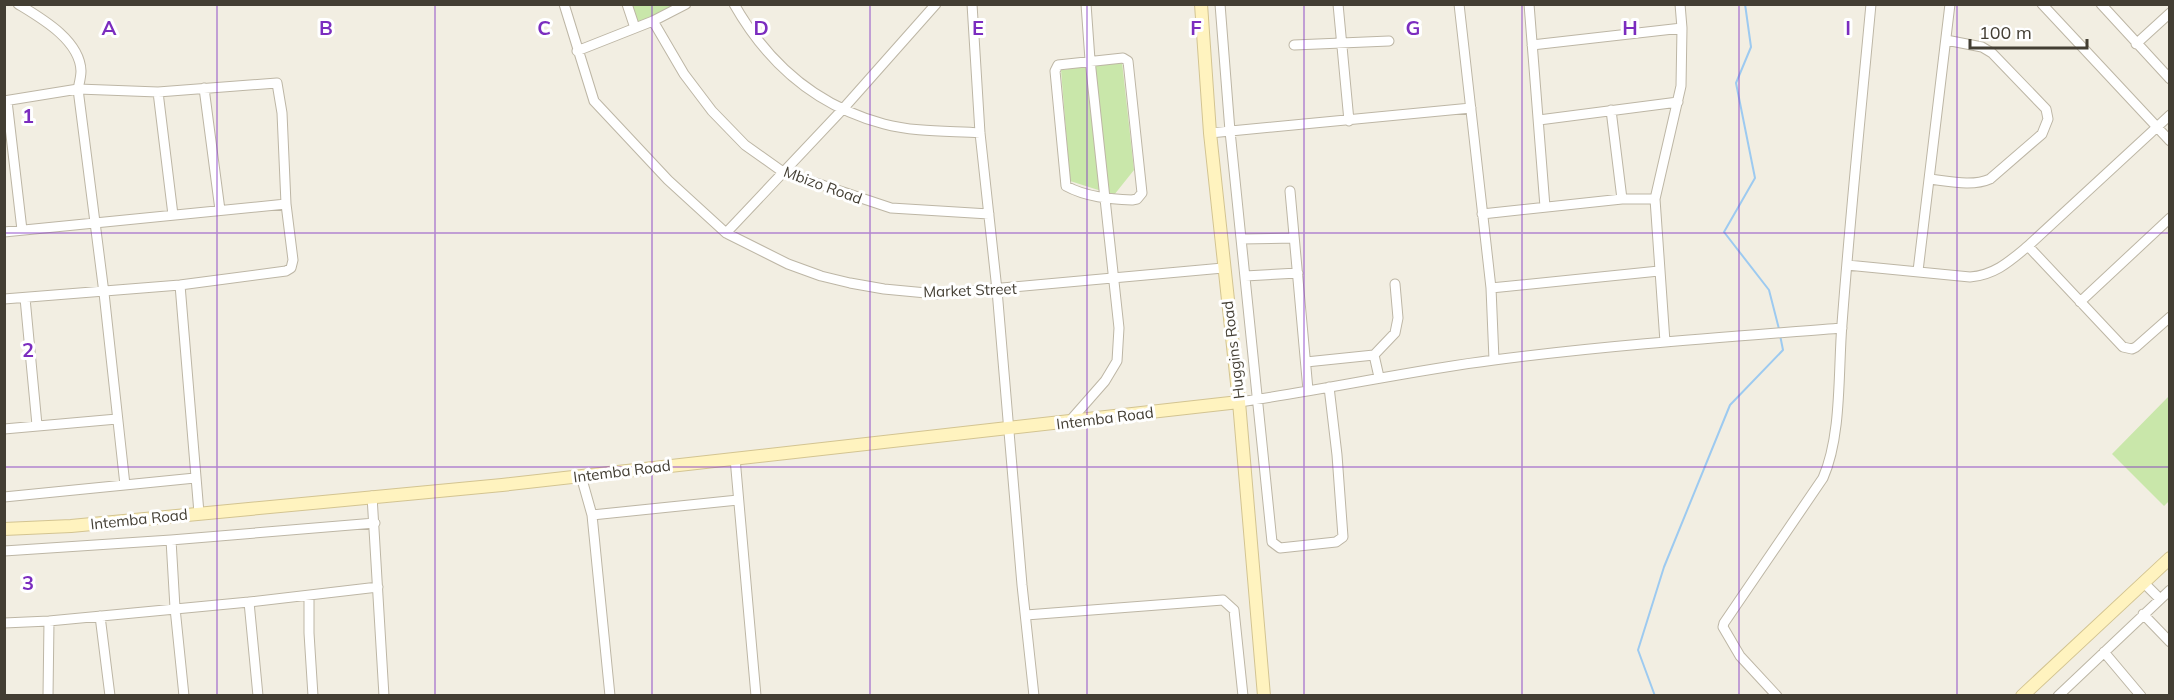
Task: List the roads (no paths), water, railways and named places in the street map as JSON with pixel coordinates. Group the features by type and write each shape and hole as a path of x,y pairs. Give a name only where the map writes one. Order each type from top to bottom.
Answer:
{"street":[{"name":"Market Street","path":"564,4 594,101 668,180 726,233 788,264 821,276 850,283 937,294 1223,268"},
{"path":"627,4 635,28"},
{"path":"577,51 653,21 686,4"},
{"path":"734,4 749,30 779,66 799,83 842,110 884,124 905,128 980,133"},
{"path":"726,233 842,110 936,4"},
{"path":"972,4 980,133 997,290 1034,696"},
{"path":"1069,422 1105,381 1117,362 1119,328 1086,4"},
{"name":"Huggins Road","path":"1202,4 1210,133 1239,402 1264,696"},
{"path":"1220,4 1230,131 1272,542 1280,548 1336,542 1343,537 1329,387"},
{"path":"1338,4 1349,121"},
{"path":"1460,4 1491,288 1494,360"},
{"path":"1529,4 1545,207"},
{"path":"1665,342 1655,199 1678,102 1682,71 1680,4"},
{"path":"1777,696 1740,656 1723,627 1724,622 1827,470 1836,422 1847,266 1871,4"},
{"path":"1918,271 1950,4"},
{"path":"2043,4 2169,141"},
{"path":"2101,4 2169,79"},
{"path":"23,6 52,27 78,54 81,71 78,89 125,485"},
{"path":"2136,44 2169,13"},
{"name":"Mbizo Road","path":"653,21 684,74 712,111 745,145 783,172 891,208 989,214"},
{"path":"1532,45 1682,28"},
{"path":"1929,179 1981,183 1989,179 2042,134 2048,119 2046,109 1992,52 1982,47 1946,40"},
{"path":"1294,45 1389,41"},
{"path":"1123,58 1128,61 1142,193 1137,199 1105,199 1066,186 1055,67 1090,60 1123,58"},
{"path":"4,299 104,293 180,285 286,271 291,268 293,260 286,204 282,113 277,83 158,92 78,89 6,101 22,230"},
{"path":"204,88 220,210"},
{"path":"158,92 173,215"},
{"path":"1539,120 1678,102"},
{"path":"1210,133 1471,108"},
{"path":"1611,110 1622,199"},
{"path":"1847,266 1970,277 1982,276 2007,264 2028,246 2169,115"},
{"path":"1290,190 1308,390"},
{"path":"1482,214 1622,199 1655,199"},
{"path":"4,232 286,204"},
{"path":"2080,302 2169,218"},
{"path":"1241,239 1294,238"},
{"path":"2028,246 2118,343 2128,349 2136,347 2169,317"},
{"path":"1491,288 1659,271"},
{"path":"1245,276 1298,273"},
{"path":"1306,362 1374,355 1395,333 1398,318 1395,284"},
{"path":"180,285 199,513"},
{"path":"25,298 37,425"},
{"path":"1239,402 1494,360 1665,342 1842,328"},
{"path":"1374,355 1380,377"},
{"name":"Intemba Road","path":"4,529 71,526 581,476 1239,402"},
{"path":"4,429 117,419"},
{"path":"735,458 756,696"},
{"path":"581,476 592,515 610,696"},
{"path":"4,497 195,478"},
{"path":"372,496 384,696"},
{"path":"592,515 738,500"},
{"path":"4,551 375,523"},
{"path":"171,540 184,696"},
{"path":"2022,696 2169,558"},
{"path":"2143,582 2160,599"},
{"path":"4,623 49,621 249,602 378,587"},
{"path":"2058,696 2169,590"},
{"path":"309,596 309,644 313,696"},
{"path":"1026,615 1223,600 1234,610 1243,696"},
{"path":"249,602 258,696"},
{"path":"2143,614 2169,642"},
{"path":"100,616 110,696"},
{"path":"48,696 49,621"},
{"path":"2104,652 2141,695"}],"waterway":[{"path":"1745,4 1751,47 1736,83 1755,178 1724,232 1769,290 1779,329"},
{"path":"1655,696 1638,650 1664,567 1730,405 1783,350 1780,335"}]}
